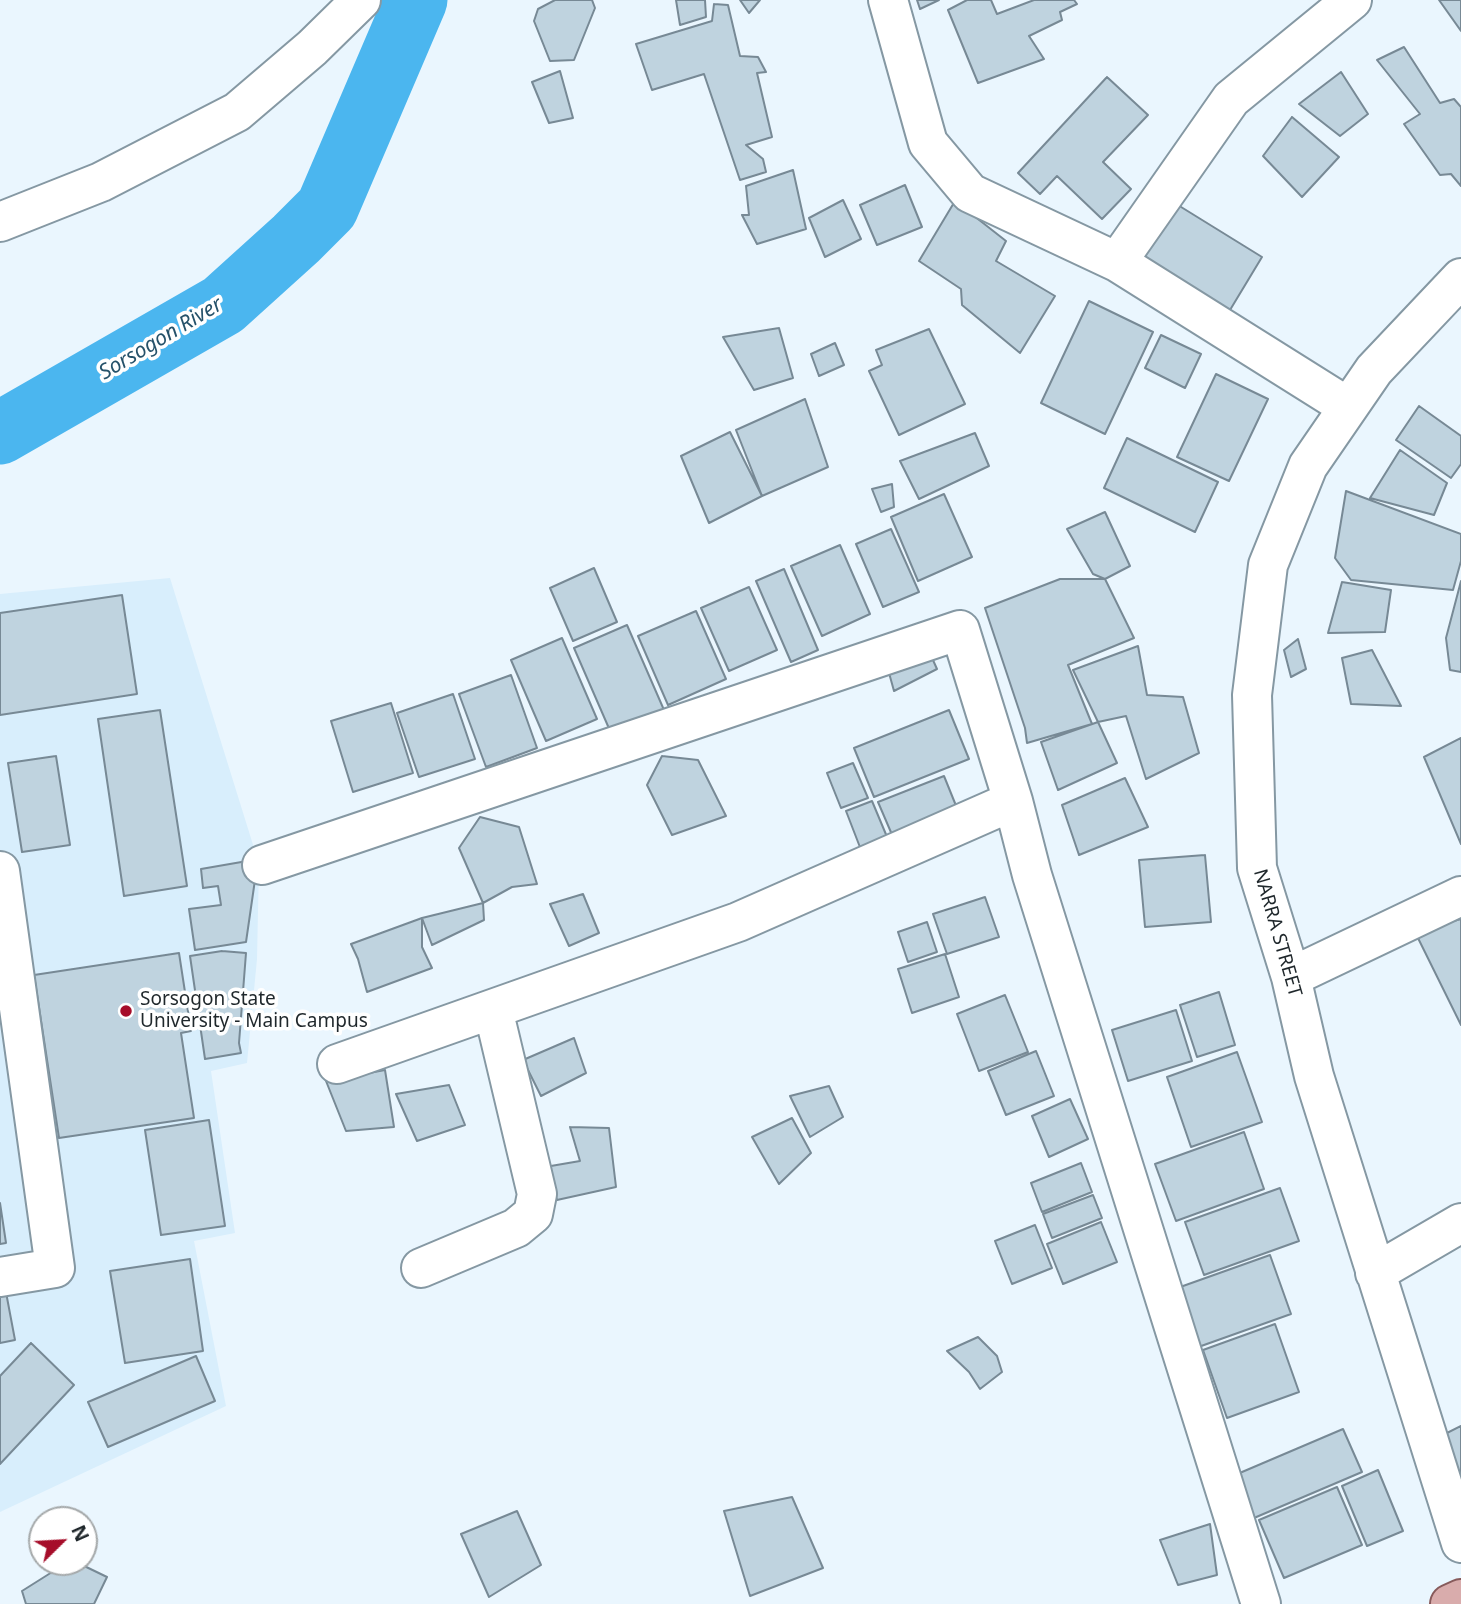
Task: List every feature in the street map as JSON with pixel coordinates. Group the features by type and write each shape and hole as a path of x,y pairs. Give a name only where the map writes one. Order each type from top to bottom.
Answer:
{"main road":[{"path":"1450,1604 1461,1599"}],"street":[{"path":"0,222 101,183 237,112 312,48 361,0"},
{"path":"888,0 928,143 970,193 1117,262 1349,407"},
{"path":"1117,262 1231,99 1352,0"},
{"name":"NARRA STREET","path":"1461,278 1374,370 1308,466 1268,565 1252,695 1257,868 1291,976 1314,1076 1461,1543"},
{"path":"262,865 960,630 1013,801 1032,875 1261,1604"},
{"path":"337,1064 738,922 1013,801"},
{"path":"0,872 55,1268 0,1277"},
{"path":"1291,976 1461,896"},
{"path":"421,1268 516,1228 533,1214 537,1194 493,1009"},
{"path":"1375,1273 1461,1223"}],"shaded area":[{"name":"Sorsogon State University - Main Campus","path":"170,578 259,864 257,959 247,1063 211,1071 235,1233 194,1241 226,1406 0,1512 0,594"}],"building":[{"path":"555,0 592,0 595,8 574,60 550,61 534,21 538,9"},
{"path":"676,0 705,0 706,17 680,25"},
{"path":"740,0 760,0 749,13"},
{"path":"917,0 939,0 920,9"},
{"path":"967,0 991,0 997,14 1034,0 1074,0 1077,4 1060,12 1062,20 1029,36 1044,59 978,83 948,10"},
{"path":"1439,0 1461,0 1461,31"},
{"path":"714,4 728,5 740,56 758,57 766,72 757,73 772,137 746,145 763,159 766,172 740,180 704,74 652,90 636,44 712,21"},
{"path":"1404,47 1440,103 1454,99 1461,107 1461,186 1451,174 1440,175 1404,124 1420,114 1377,60"},
{"path":"560,71 573,118 549,123 532,82"},
{"path":"1341,72 1368,114 1340,136 1299,104"},
{"path":"1107,77 1148,115 1103,162 1131,189 1102,219 1057,176 1040,194 1018,173"},
{"path":"1292,117 1339,157 1302,197 1263,156"},
{"path":"793,170 806,229 757,244 742,215 749,215 746,186"},
{"path":"905,185 922,227 877,245 860,205"},
{"path":"843,200 861,239 825,257 809,218"},
{"path":"955,201 1006,241 996,261 1055,296 1020,353 962,305 961,289 919,261"},
{"path":"1173,202 1262,257 1230,310 1141,255"},
{"path":"1089,301 1153,332 1105,434 1041,403"},
{"path":"779,328 793,378 754,390 723,337"},
{"path":"929,329 965,404 899,435 869,371 882,365 876,350"},
{"path":"1161,335 1201,354 1185,388 1145,368"},
{"path":"835,343 844,365 819,376 811,354"},
{"path":"1216,374 1268,399 1229,481 1177,457"},
{"path":"805,399 828,467 762,496 736,430"},
{"path":"1419,406 1461,436 1461,464 1451,478 1396,440"},
{"path":"730,432 762,496 709,523 681,456"},
{"path":"975,433 989,466 919,499 900,461"},
{"path":"1127,438 1218,482 1195,532 1104,488"},
{"path":"1400,450 1447,483 1434,515 1370,498"},
{"path":"892,484 894,507 881,512 872,489"},
{"path":"1346,491 1461,534 1461,561 1453,590 1351,580 1335,558"},
{"path":"944,494 972,557 918,581 891,517"},
{"path":"1105,512 1130,566 1105,579 1093,574 1067,529"},
{"path":"891,529 919,592 883,607 856,544"},
{"path":"840,545 870,614 822,636 791,566"},
{"path":"594,568 617,622 573,641 550,588"},
{"path":"784,569 818,650 791,662 756,581"},
{"path":"1060,579 1105,579 1134,638 1068,665 1092,724 1027,743 1025,728 985,608"},
{"path":"1461,581 1461,672 1450,670 1446,638"},
{"path":"1342,582 1391,590 1385,632 1328,633"},
{"path":"749,587 777,650 729,671 701,608"},
{"path":"122,595 137,694 0,715 0,613"},
{"path":"696,611 726,679 668,705 638,636"},
{"path":"627,625 664,710 611,733 574,648"},
{"path":"562,638 597,719 546,741 511,660"},
{"path":"1298,639 1306,669 1291,677 1284,650"},
{"path":"1138,646 1147,695 1183,697 1199,753 1146,779 1126,716 1098,722 1073,670"},
{"path":"928,649 937,669 894,691 886,662"},
{"path":"1372,650 1401,706 1351,704 1342,658"},
{"path":"511,675 537,748 486,767 459,694"},
{"path":"453,694 475,759 419,777 397,713"},
{"path":"391,703 413,773 353,792 331,721"},
{"path":"160,710 187,886 124,896 98,719"},
{"path":"949,710 969,759 874,797 854,748"},
{"path":"1098,722 1117,763 1058,790 1041,742"},
{"path":"1461,738 1461,844 1424,757"},
{"path":"56,756 70,845 22,852 8,763"},
{"path":"662,756 698,760 726,816 672,835 647,785"},
{"path":"853,763 868,798 841,808 827,773"},
{"path":"944,776 961,818 896,844 878,802"},
{"path":"1125,778 1148,827 1079,855 1062,805"},
{"path":"872,801 890,844 863,855 846,811"},
{"path":"480,817 519,827 537,884 512,887 483,903 459,848"},
{"path":"1205,855 1211,922 1145,927 1139,860"},
{"path":"253,860 256,873 246,942 195,950 189,909 221,905 218,886 203,888 201,869"},
{"path":"583,894 599,933 569,946 550,904"},
{"path":"985,897 999,937 947,954 933,914"},
{"path":"483,903 484,920 432,945 422,918"},
{"path":"422,918 422,947 432,968 367,992 351,944"},
{"path":"1461,919 1461,1025 1415,932"},
{"path":"927,922 937,952 908,962 898,932"},
{"path":"222,951 246,953 239,1043 241,1053 205,1059 190,956"},
{"path":"179,953 191,1031 181,1033 194,1118 59,1138 34,975"},
{"path":"945,954 959,997 912,1013 898,969"},
{"path":"1219,992 1235,1045 1197,1057 1180,1005"},
{"path":"1005,995 1028,1052 979,1071 957,1014"},
{"path":"1176,1010 1192,1061 1128,1081 1112,1030"},
{"path":"574,1038 586,1073 541,1096 523,1060"},
{"path":"1036,1051 1054,1096 1006,1115 988,1071"},
{"path":"1237,1052 1262,1122 1191,1147 1167,1077"},
{"path":"385,1070 394,1127 346,1131 326,1081"},
{"path":"449,1085 465,1125 417,1141 396,1094"},
{"path":"829,1086 843,1117 810,1137 790,1096"},
{"path":"1070,1099 1088,1139 1049,1157 1032,1116"},
{"path":"792,1118 811,1153 779,1184 752,1137"},
{"path":"209,1120 225,1226 161,1235 145,1130"},
{"path":"570,1127 609,1128 616,1187 557,1200 545,1167 580,1161"},
{"path":"1244,1132 1264,1189 1176,1221 1155,1164"},
{"path":"1081,1163 1092,1192 1042,1212 1031,1183"},
{"path":"1280,1188 1299,1241 1204,1275 1185,1222"},
{"path":"1093,1195 1102,1218 1052,1238 1043,1214"},
{"path":"0,1203 6,1243 0,1244"},
{"path":"1101,1222 1117,1262 1063,1284 1047,1244"},
{"path":"1035,1225 1052,1268 1012,1284 995,1241"},
{"path":"1270,1255 1291,1314 1190,1350 1169,1291"},
{"path":"190,1259 203,1351 125,1363 110,1271"},
{"path":"5,1287 15,1340 0,1343 0,1288"},
{"path":"1275,1324 1299,1392 1227,1418 1203,1350"},
{"path":"978,1337 997,1356 1002,1372 980,1389 969,1372 947,1351"},
{"path":"31,1343 74,1385 0,1464 0,1376"},
{"path":"196,1356 215,1401 108,1447 88,1402"},
{"path":"1461,1426 1461,1478 1441,1436"},
{"path":"1343,1429 1362,1472 1254,1518 1235,1475"},
{"path":"1378,1470 1403,1531 1367,1546 1342,1486"},
{"path":"1337,1487 1362,1545 1284,1578 1259,1520"},
{"path":"792,1497 823,1568 750,1596 724,1511"},
{"path":"517,1511 541,1565 489,1597 461,1534"},
{"path":"1210,1524 1217,1575 1178,1585 1160,1540"},
{"path":"98,1573 107,1577 94,1604 26,1604 22,1591 46,1576 98,1576"}],"waterway":[{"name":"Sorsogon River","path":"0,433 223,305 327,208 416,0"}],"place":[{"name":"Sorsogon State University - Main Campus","path":"126,1011"}]}
